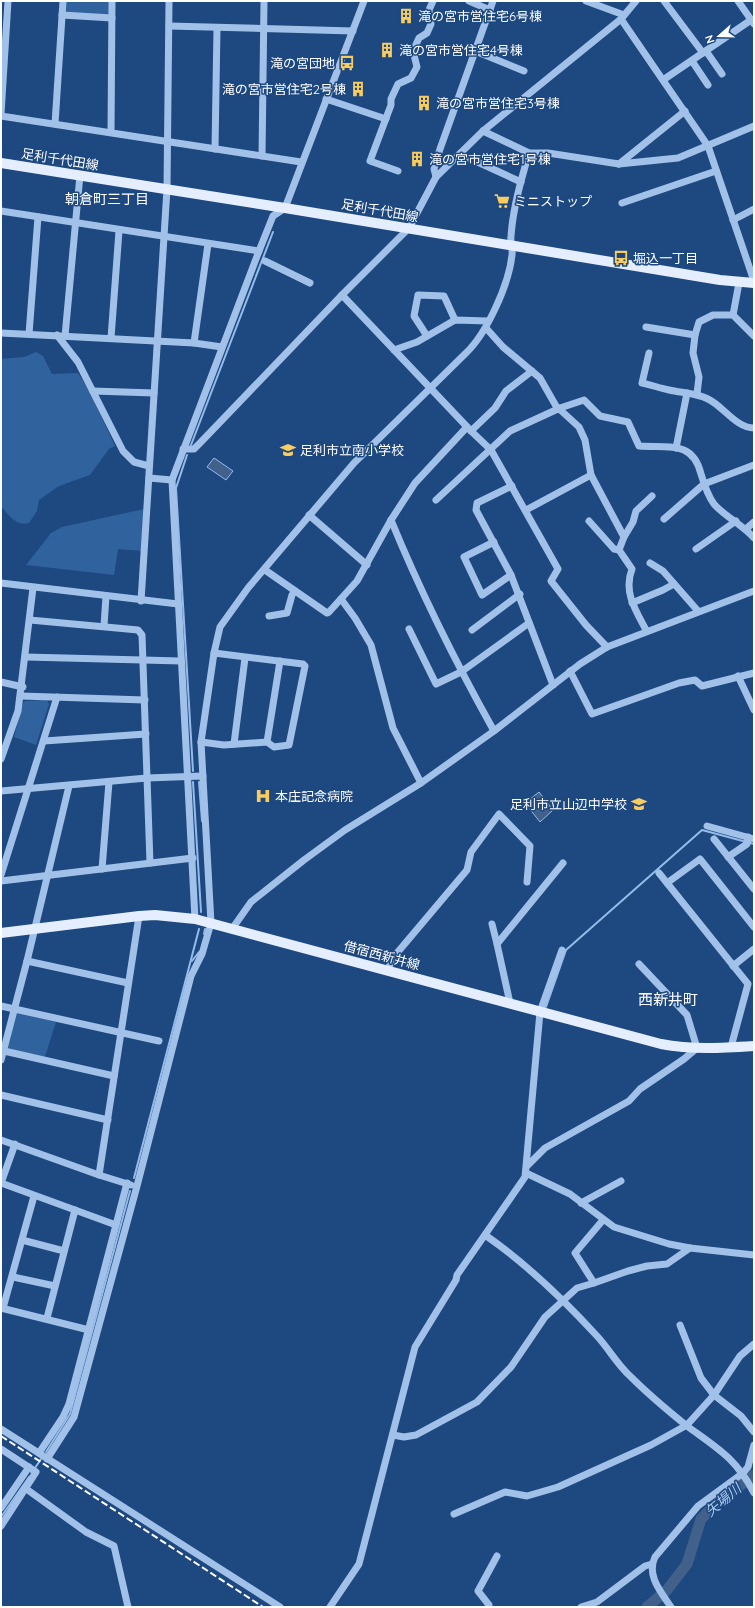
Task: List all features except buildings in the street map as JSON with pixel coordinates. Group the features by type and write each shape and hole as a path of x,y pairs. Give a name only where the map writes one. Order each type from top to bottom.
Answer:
{"main road":[{"name":"足利千代田線","path":"1,163 739,282 754,282"},
{"name":"借宿西新井線","path":"1,933 139,916 155,915 195,919 661,1044 697,1048 754,1046"}],"street":[{"path":"8,1 1,115 111,132 168,143 302,162"},
{"path":"55,124 63,1"},
{"path":"111,132 112,1"},
{"path":"141,601 168,189 169,1"},
{"path":"262,156 264,1"},
{"path":"195,919 172,480 259,251 274,216 285,208 364,1"},
{"path":"398,171 370,161 391,105 391,99 398,84 411,78 417,67 413,51 419,38 427,34 431,24 429,10 433,1"},
{"path":"469,1 490,10"},
{"path":"436,177 434,169 493,1"},
{"path":"183,449 194,448 201,442 342,295 410,228 436,177 483,131 622,17 636,1"},
{"path":"664,1 722,74"},
{"path":"663,80 704,52 753,22 738,1"},
{"path":"588,2 622,17 708,146 754,282"},
{"path":"62,15 112,18"},
{"path":"169,26 352,31"},
{"path":"215,149 217,28"},
{"path":"475,51 524,71"},
{"path":"692,61 708,85"},
{"path":"326,100 386,119"},
{"path":"619,164 685,111"},
{"path":"483,131 529,153 548,153 619,164 678,158 754,126"},
{"path":"47,1459 74,1417 137,1186 191,976 202,954 211,923 201,742 217,637 224,620 248,588 265,570 354,462 473,347 487,324 504,286 512,254 510,237 521,182 529,153"},
{"path":"460,154 521,182"},
{"path":"622,203 716,170"},
{"path":"65,336 80,175"},
{"path":"733,220 754,209"},
{"path":"1,211 164,238 259,251"},
{"path":"29,334 38,217"},
{"path":"111,338 119,231"},
{"path":"194,343 208,244"},
{"path":"265,262 310,283"},
{"path":"733,315 739,282"},
{"path":"342,295 469,429 491,450 558,569 551,581 586,626 607,647"},
{"path":"427,336 414,316 418,295 444,296 455,320"},
{"path":"697,394 698,377 693,353 695,335 699,322 713,315 733,315 754,336"},
{"path":"394,350 417,342 455,320 487,324 503,347 540,378 560,408 579,426 585,440 591,475 624,537"},
{"path":"646,327 695,335"},
{"path":"1,332 194,343 222,346"},
{"path":"57,335 78,362 123,451 134,462 149,466"},
{"path":"649,353 642,383 697,394 709,400 738,422 749,428 754,428"},
{"path":"265,570 327,613 357,582 391,520 415,483 469,429 495,408 506,391 532,371"},
{"path":"92,391 154,393"},
{"path":"676,448 687,393"},
{"path":"436,500 510,431 560,408 584,400 600,416 628,422 639,446 685,449 693,455 700,468 704,484 715,505 746,529 754,538"},
{"path":"664,519 704,484 754,465"},
{"path":"526,510 591,475"},
{"path":"149,478 172,480"},
{"path":"512,486 482,500 476,505 477,513 494,542 520,594 553,685"},
{"path":"619,550 624,537 633,522 636,511 652,496"},
{"path":"309,515 366,565"},
{"path":"391,520 426,600 461,672 494,731"},
{"path":"589,521 614,549 619,550 632,569 628,583 632,603 646,630"},
{"path":"696,549 736,521"},
{"path":"746,529 754,522"},
{"path":"494,542 464,557 482,595 511,575"},
{"path":"650,563 663,571 698,611"},
{"path":"1,583 141,601 178,604"},
{"path":"632,603 674,584"},
{"path":"1,759 18,712 23,687 33,588"},
{"path":"270,616 287,613 292,595 295,591"},
{"path":"232,928 251,902 304,860 345,830 421,783 494,731 570,671 607,647 646,630 754,591"},
{"path":"472,630 520,594"},
{"path":"104,626 106,596"},
{"path":"341,599 355,618 371,646 393,728 421,783"},
{"path":"30,620 104,626 140,631 142,635 150,863"},
{"path":"409,628 436,684 461,672 529,622"},
{"path":"201,742 234,744 268,742 274,747 289,745 291,743 291,732 305,666 303,664 214,653"},
{"path":"26,657 181,661"},
{"path":"234,744 245,658"},
{"path":"268,742 280,661"},
{"path":"570,671 592,714 679,683 695,680 702,686 754,673"},
{"path":"738,676 754,710"},
{"path":"1,682 23,687"},
{"path":"21,696 145,700"},
{"path":"1,875 57,697"},
{"path":"44,741 146,734"},
{"path":"1,792 148,778 203,776"},
{"path":"102,869 109,782"},
{"path":"1,1060 35,929 46,876 69,786"},
{"path":"387,970 397,953 467,870 471,852 499,814 530,846 527,882"},
{"path":"707,826 751,838 746,844 728,857"},
{"path":"714,839 754,889"},
{"path":"1,881 193,858"},
{"path":"667,883 700,859 754,927"},
{"path":"497,944 563,863"},
{"path":"659,873 748,984 730,1048"},
{"path":"99,1175 139,916"},
{"path":"492,924 510,1003"},
{"path":"733,966 754,949"},
{"path":"330,1607 359,1564 393,1435 414,1347 456,1280 456,1275 485,1236 525,1177 540,1012 562,950"},
{"path":"27,961 128,983"},
{"path":"526,1169 545,1148 629,1101 640,1089 684,1060 697,1048 687,1015 639,964"},
{"path":"1,1006 160,1041"},
{"path":"4,1051 114,1076"},
{"path":"1,1095 108,1120"},
{"path":"1,1140 99,1175 137,1186"},
{"path":"15,1144 1,1183 116,1225"},
{"path":"526,1169 570,1194 614,1227 669,1244 690,1248 754,1255"},
{"path":"581,1203 622,1181"},
{"path":"39,1453 63,1417 69,1404 127,1183"},
{"path":"34,1196 2,1308 47,1318 89,1330"},
{"path":"47,1318 75,1210"},
{"path":"594,1283 575,1253 603,1220"},
{"path":"485,1236 528,1267 563,1300 599,1338 629,1375 687,1425 720,1449 744,1474 752,1490"},
{"path":"22,1240 64,1251"},
{"path":"393,1435 404,1437 416,1434 477,1402 511,1367 545,1317 577,1288 647,1266 667,1264 690,1248"},
{"path":"12,1277 55,1286"},
{"path":"680,1325 701,1378 714,1395 741,1416 754,1432"},
{"path":"454,1514 505,1492 527,1496 558,1487 651,1445 687,1425 714,1395 740,1356 754,1344"},
{"path":"1,1429 280,1607"},
{"path":"581,1607 597,1602 645,1566 652,1564 668,1541 698,1506 744,1474 748,1467 754,1446"},
{"path":"1,1449 36,1472 1,1526"},
{"path":"1,1508 29,1467"},
{"path":"25,1488 86,1532 114,1546 128,1607"},
{"path":"488,1607 489,1606 478,1591 496,1556"},
{"path":"652,1564 653,1576 670,1607"}],"shaded area":[{"path":"66,1 109,1 109,15 65,12"},
{"path":"36,352 43,356 52,374 78,373 89,390 115,446 109,449 90,475 59,486 39,500 37,511 29,523 24,524 13,519 1,506 1,359 24,357"},
{"path":"214,458 233,471 226,480 207,467"},
{"path":"144,509 142,551 118,549 114,575 26,565 51,533 62,527"},
{"path":"47,700 49,704 36,745 14,737 23,703 25,701"},
{"path":"539,792 553,810 540,822 525,803"},
{"path":"16,1012 56,1022 45,1057 7,1049"}],"waterway":[{"path":"191,445 273,232"},
{"path":"187,455 176,488 193,771"},
{"path":"193,782 201,912"},
{"path":"199,782 202,821"},
{"path":"546,1007 566,950 702,830 754,844"},
{"path":"134,1178 199,929"},
{"path":"204,934 205,929"},
{"path":"192,961 199,952"},
{"path":"46,1452 70,1414 130,1191"},
{"path":"35,1468 41,1459"},
{"name":"矢場川","path":"647,1607 667,1590 687,1564 701,1519 717,1503 754,1475"},
{"path":"1,1517 29,1477"}],"railway":[{"path":"1,1436 263,1607"}],"place":[{"name":"滝の宮市営住宅6号棟","path":"406,16"},
{"name":"滝の宮市営住宅4号棟","path":"387,50"},
{"name":"滝の宮団地","path":"347,63"},
{"name":"滝の宮市営住宅2号棟","path":"358,89"},
{"name":"滝の宮市営住宅3号棟","path":"424,103"},
{"name":"滝の宮市営住宅1号棟","path":"417,159"},
{"name":"ミニストップ","path":"502,201"},
{"name":"堀込一丁目","path":"621,258"},
{"name":"足利市立南小学校","path":"288,450"},
{"name":"本庄記念病院","path":"263,796"},
{"name":"足利市立山辺中学校","path":"639,804"}],"district":[{"name":"朝倉町三丁目","path":"107,199"},
{"name":"西新井町","path":"668,999"}]}
